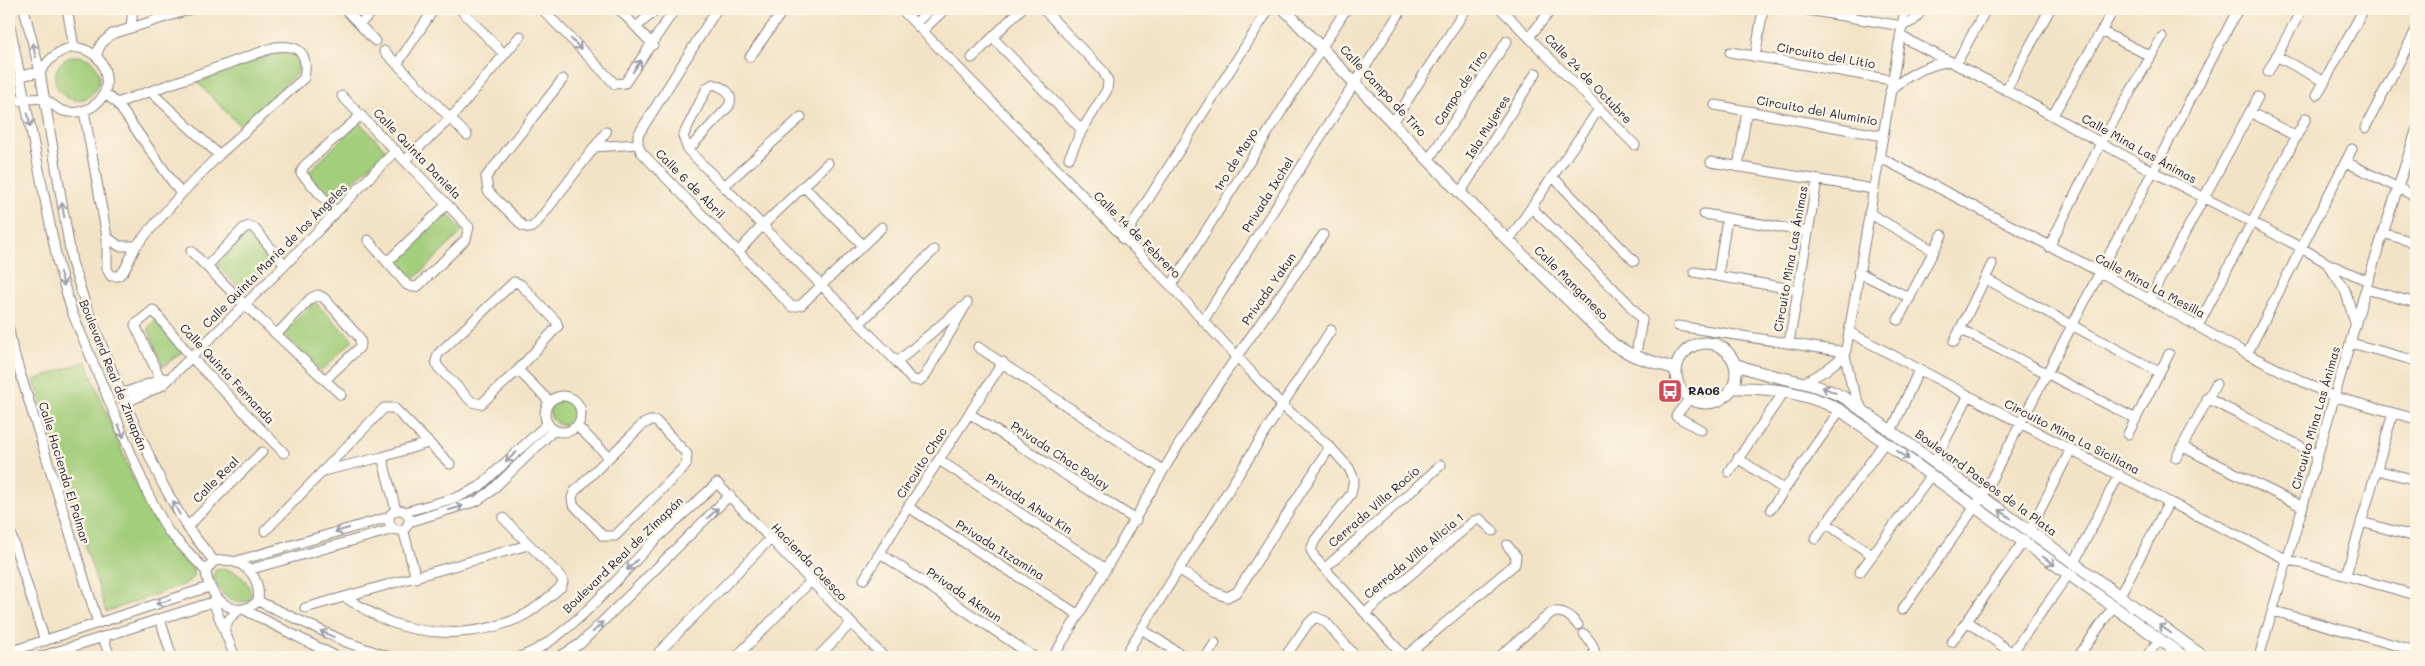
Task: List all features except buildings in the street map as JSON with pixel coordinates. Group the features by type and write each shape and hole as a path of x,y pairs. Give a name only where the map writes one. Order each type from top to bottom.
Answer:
{"street":[{"name":"Boulevard Real de Zimapán","path":"24,9 40,72 72,262 98,340 162,483 187,527 214,562"},
{"path":"67,9 74,47"},
{"path":"131,27 133,9"},
{"path":"162,9 169,16"},
{"path":"96,56 100,44 112,34 191,9"},
{"path":"345,9 375,41"},
{"path":"359,24 376,9"},
{"path":"397,64 434,9"},
{"path":"460,9 504,54"},
{"path":"542,9 616,84 625,83 653,45 675,9"},
{"path":"619,9 653,45"},
{"path":"636,27 657,9"},
{"path":"594,147 638,144 638,135 717,9"},
{"path":"750,57 784,9"},
{"name":"Calle 14 de Febrero","path":"901,9 1123,239 1171,286 1236,358 1282,405 1330,447 1349,468 1354,479 1352,494 1315,540 1311,550 1324,568"},
{"path":"916,23 930,9"},
{"path":"923,30 945,9"},
{"path":"972,58 1021,9"},
{"path":"1042,9 1103,71 1108,80 1107,90 1082,130 1069,158"},
{"path":"1123,239 1269,9"},
{"name":"Calle Campo de Tiro","path":"1284,9 1322,46 1354,83 1394,121 1460,193"},
{"name":"1ro de Mayo","path":"1171,286 1346,9"},
{"name":"Privada Ixchel","path":"1203,321 1402,9"},
{"path":"1394,121 1466,9"},
{"name":"Calle 24 de Octubre","path":"1501,9 1635,145"},
{"path":"1529,37 1552,9"},
{"path":"1755,56 1763,9"},
{"path":"1802,9 1902,26 1913,21 1923,9"},
{"path":"1866,418 1852,383 1845,353 1905,9"},
{"path":"1890,91 1905,77 1929,65 1953,62 1986,9"},
{"path":"2006,90 2050,9"},
{"path":"1902,610 1976,508 2238,9"},
{"path":"2268,72 2302,9"},
{"path":"2318,95 2364,9"},
{"path":"2053,115 2110,16"},
{"name":"Boulevard Real de Zimapán","path":"9,21 58,264 72,312 148,494 168,531 206,572"},
{"path":"2365,128 2416,30"},
{"path":"2101,31 2150,56"},
{"path":"405,160 451,118 520,36"},
{"name":"Calle Mina Las Ánimas","path":"1900,36 2053,115 2152,171 2253,222 2367,285 2416,302"},
{"path":"2049,247 2101,143 2162,37"},
{"path":"993,38 1082,130"},
{"name":"Campo de Tiro","path":"1429,160 1506,41"},
{"path":"84,111 107,237 107,269 111,276 118,276 124,271 136,246 181,194 219,156 304,78 306,64 301,52 288,45 275,47 151,92 117,102"},
{"path":"9,102 44,99 61,110 72,113 84,111 96,105 104,93 107,82 104,67 96,56 87,49 74,47 61,50 50,57 40,72 20,76"},
{"path":"384,51 467,135"},
{"name":"Circuito del Litio","path":"1730,52 1892,80"},
{"path":"2276,56 2325,82"},
{"name":"Isla Mujeres","path":"1460,193 1536,73"},
{"path":"563,79 486,177 488,191 523,226 530,228 536,224 606,132"},
{"path":"688,150 728,106 732,99 730,93 720,86 713,84 707,88 683,136 688,150 897,362 911,379 919,381 925,376 967,303 897,362"},
{"path":"151,92 219,156"},
{"path":"104,93 117,102 181,194"},
{"name":"Calle Quinta Daniela","path":"342,96 469,227 466,239 418,286 413,288 407,285 387,262"},
{"path":"2149,300 2202,197 2258,97"},
{"name":"Circuito del Aluminio","path":"1716,105 1883,136"},
{"path":"1509,240 1599,109"},
{"name":"Circuito del Aluminio","path":"1738,167 1747,111"},
{"path":"2250,112 2296,137"},
{"path":"336,212 301,173 304,166 361,115"},
{"path":"724,186 801,118"},
{"path":"2198,326 2306,118"},
{"name":"Circuito Mina Las Ánimas","path":"2259,657 2274,611 2286,559 2367,285 2416,132"},
{"name":"Calle 6 de Abril","path":"638,144 641,152 792,307 796,307 822,285"},
{"name":"Calle Quinta María de los Ángeles","path":"125,404 170,377 192,358 396,150"},
{"path":"2247,354 2300,247 2352,150"},
{"name":"Calle Mina La Mesilla","path":"1880,157 2100,272 2247,354 2335,398 2416,419"},
{"path":"1711,162 1874,189"},
{"path":"2346,162 2416,197"},
{"path":"739,251 762,226 828,164"},
{"path":"1553,177 1634,261"},
{"name":"Circuito Mina Las Ánimas","path":"1789,343 1817,180"},
{"path":"803,186 863,245"},
{"name":"Calle Manganeso","path":"1460,193 1614,345 1640,358 1676,369"},
{"path":"368,240 387,262 448,204"},
{"path":"1532,208 1627,302 1642,320 1637,348"},
{"path":"1869,213 1934,251"},
{"path":"1704,214 1808,232"},
{"path":"1718,276 1727,218"},
{"path":"207,266 244,228 249,226 254,228 285,265"},
{"path":"822,285 882,227"},
{"path":"2383,233 2416,243"},
{"name":"Privada Yakun","path":"1053,657 1136,520 1163,470 1236,358 1323,235"},
{"path":"1898,320 1942,235"},
{"path":"107,237 119,246 136,246"},
{"path":"859,324 934,250"},
{"path":"191,251 244,304 341,395"},
{"path":"2327,263 2345,290 2356,325"},
{"path":"1954,342 1992,264"},
{"path":"1694,272 1798,290"},
{"path":"1858,272 1910,298"},
{"path":"1986,279 2159,372"},
{"path":"514,282 520,284 556,321 558,326 518,370 481,404 478,404 472,402 438,367 436,361 438,354 514,282"},
{"path":"277,334 311,298 318,295 324,298 360,337 361,343 359,348 325,380"},
{"name":"Calle Quinta Fernanda","path":"162,382 135,325 153,310 192,358 284,453"},
{"path":"1678,326 1845,353"},
{"path":"1960,329 2136,419"},
{"name":"Calle Hacienda El Palmar","path":"9,330 12,346 98,623"},
{"path":"1124,657 1143,630 1282,405 1331,330"},
{"name":"Circuito Mina La Siciliana","path":"1849,332 1968,397 2119,474 2169,502 2286,559 2416,595"},
{"path":"2351,342 2416,361"},
{"path":"1709,343 1725,350 1735,364 1737,372 1733,388 1727,396 1709,404 1690,398 1679,386 1676,369 1679,360 1691,347 1709,343"},
{"path":"978,348 1002,362 1163,470"},
{"path":"1805,382 1826,370 1845,353"},
{"path":"2128,434 2169,354"},
{"name":"Circuito Chac","path":"864,579 908,507 1002,362"},
{"name":"Boulevard Paseos de la Plata","path":"1735,364 1767,375 1805,382 1834,392 1931,475 2023,542 2068,574 2204,657"},
{"path":"518,370 549,401"},
{"path":"1815,539 1888,437 1919,370"},
{"path":"121,394 162,382"},
{"path":"2176,458 2216,384"},
{"name":"Boulevard Paseos de la Plata","path":"1733,388 1784,392 1811,398 1866,418"},
{"path":"1729,472 1784,392"},
{"path":"564,395 572,397 578,403 581,410 581,419 577,426 570,431 562,432 550,427 544,417 545,408 549,401 555,396 564,395"},
{"path":"1934,462 1968,397"},
{"path":"1690,398 1676,416 1701,430"},
{"path":"2207,398 2318,455"},
{"path":"266,531 384,408 394,408 450,464"},
{"path":"1770,509 1840,410"},
{"path":"2346,575 2393,413"},
{"name":"Privada Chac Bolay","path":"970,414 1136,520"},
{"path":"650,421 656,422 687,454 688,459 686,465 615,536 609,537 603,536 573,504 572,498 574,492 609,458 643,424 650,421"},
{"path":"577,426 609,458"},
{"path":"235,657 224,630 216,601 209,587 206,572 214,562 237,561 397,513 458,497 479,487 550,427"},
{"path":"248,570 402,526 477,501 490,492 550,427"},
{"name":"Boulevard Paseos de la Plata","path":"1888,437 1934,462 2074,563 2159,640 2184,657"},
{"path":"323,472 382,458 428,444"},
{"path":"1180,570 1214,592 1227,597 1237,592 1330,447"},
{"path":"2183,447 2303,506"},
{"path":"2029,532 2071,449"},
{"name":"Calle Real","path":"187,527 262,452"},
{"path":"382,458 416,578"},
{"path":"1738,458 1784,490"},
{"name":"Privada Ahua Kin","path":"939,460 1106,569"},
{"name":"Cerrada Villa Rocío","path":"1324,568 1441,465"},
{"path":"2377,470 2416,480"},
{"path":"2074,563 2119,474"},
{"path":"1860,572 1931,475"},
{"name":"Boulevard Real de Zimapán","path":"519,657 546,644 602,596 653,543 717,483"},
{"name":"Hacienda Cuesco","path":"717,483 884,657"},
{"path":"559,657 580,644 730,495"},
{"path":"2078,657 2116,602 2169,502"},
{"name":"Privada Itzamina","path":"908,507 1079,615"},
{"path":"397,513 389,521 402,526"},
{"path":"346,598 390,622 423,630 459,633 490,628 527,613 561,587 563,582 561,577 528,546 503,518"},
{"name":"Cerrada Villa Alicia 1","path":"1365,613 1474,521 1480,519 1493,531"},
{"path":"2362,522 2416,537"},
{"path":"1826,523 1872,555"},
{"path":"9,528 45,641"},
{"path":"658,652 770,539"},
{"path":"1952,642 2023,542"},
{"path":"1324,568 1405,657 1515,564 1516,556 1507,545"},
{"path":"306,608 528,546"},
{"name":"Privada Akmun","path":"880,553 1034,657"},
{"path":"224,630 229,619 242,610 251,608 258,601 260,591 256,580 237,561"},
{"path":"1967,621 2011,655 2068,574"},
{"path":"736,657 811,581"},
{"path":"9,652 209,587"},
{"path":"46,656 216,601 242,610 337,657"},
{"path":"258,601 346,642 389,657"},
{"path":"1499,657 1551,613 1557,611 1568,614 1578,625"},
{"path":"2274,611 2416,649"},
{"path":"1285,657 1307,624 1314,617 1325,622 1356,657"},
{"path":"160,620 172,657"},
{"path":"818,657 851,623"},
{"path":"86,627 90,641"},
{"path":"1143,630 1185,657"},
{"path":"1584,634 1593,646 1595,653 1593,657"},
{"path":"103,637 110,657"},
{"path":"2146,657 2159,640"},
{"path":"1206,657 1215,643"}],"green space":[{"path":"286,50 297,59 299,71 241,127 197,82"},
{"path":"73,56 81,56 93,62 99,78 93,94 81,100 73,100 61,94 55,82 55,74 61,62"},
{"path":"359,122 386,150 333,201 307,174"},
{"path":"446,212 463,231 413,280 396,262"},
{"path":"249,232 276,260 244,293 217,265"},
{"path":"315,302 353,340 321,372 283,333"},
{"path":"156,320 183,351 163,367 148,328"},
{"path":"86,361 132,476 158,526 193,568 194,576 185,584 106,612 34,380"},
{"path":"563,399 572,403 576,412 572,421 563,425 554,421 550,412 554,403"},
{"path":"224,569 234,572 246,581 251,596 248,601 242,602 230,599 217,587 213,575 216,570"}],"place":[{"name":"RA06","path":"1670,391"}]}
